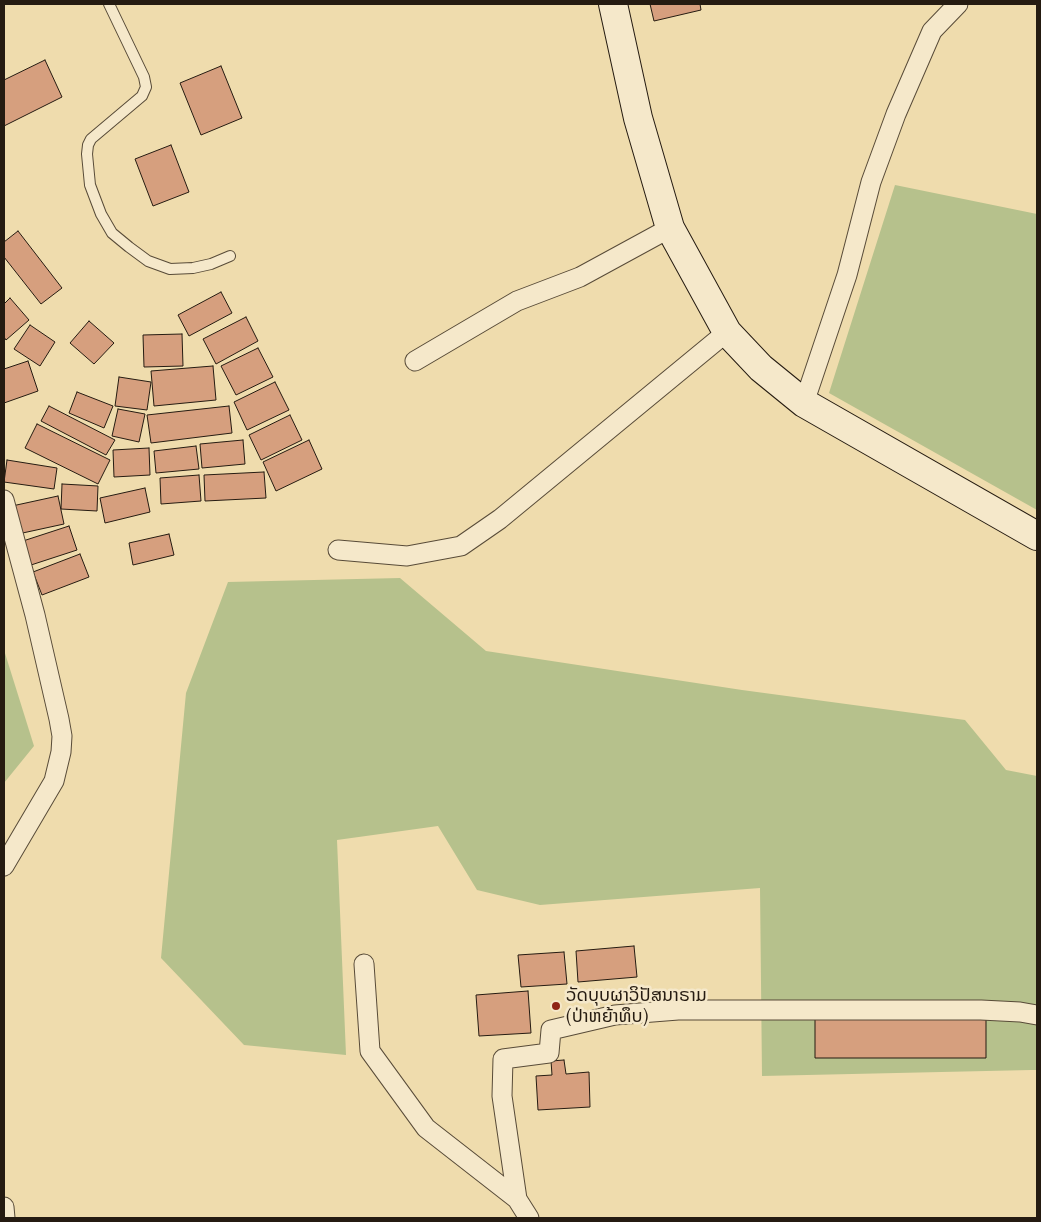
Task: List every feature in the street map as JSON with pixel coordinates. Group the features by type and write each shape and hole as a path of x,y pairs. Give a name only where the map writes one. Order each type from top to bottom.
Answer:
{"main road":[{"path":"613,4 638,118 670,228 727,332 761,368 804,403 1037,536"}],"street":[{"path":"804,403 847,275 870,182 896,114 932,31 958,4"},
{"path":"415,361 517,301 580,277 670,228"},
{"path":"338,550 408,556 461,546 507,513 727,332"},
{"path":"4,500 35,614 62,736 61,752 54,781 4,866"},
{"path":"364,964 370,1051 426,1128 517,1199 529,1218"},
{"path":"517,1199 502,1096 502,1059 549,1053 551,1030 615,1015 678,1010 981,1010 1037,1015"},
{"path":"4,1208 5,1218"}],"lane":[{"path":"109,4 144,77 146,87 142,96 91,138 88,145 90,185 101,214 112,233 129,247 148,261 170,269 193,268 211,264 230,256"}],"green space":[{"path":"895,185 1037,214 1037,510 829,393"},
{"path":"400,578 486,651 742,690 965,720 1006,770 1037,776 1037,1070 762,1076 760,888 540,905 477,890 438,826 337,840 346,1055 244,1045 161,958 186,693 228,582"},
{"path":"4,650 34,746 4,783"}],"building":[{"path":"650,4 700,4 701,10 654,21"},
{"path":"45,60 62,97 4,126 4,80"},
{"path":"221,66 242,118 201,135 180,83"},
{"path":"171,145 189,192 153,206 135,159"},
{"path":"18,231 62,288 41,304 4,257 4,242"},
{"path":"221,292 232,313 189,336 178,315"},
{"path":"10,298 29,320 6,340 4,337 4,304"},
{"path":"246,317 258,341 216,364 203,339"},
{"path":"89,321 114,343 94,364 70,343"},
{"path":"30,325 55,342 40,366 14,349"},
{"path":"182,334 183,366 144,367 143,335"},
{"path":"258,348 273,377 236,395 221,366"},
{"path":"28,361 38,391 4,403 4,369"},
{"path":"213,366 216,400 154,406 151,371"},
{"path":"119,377 151,382 147,410 115,406"},
{"path":"275,382 289,410 247,430 234,402"},
{"path":"77,392 113,406 104,428 69,413"},
{"path":"49,406 115,440 106,455 41,421"},
{"path":"229,406 232,433 151,443 147,415"},
{"path":"118,409 145,414 139,442 112,436"},
{"path":"290,415 302,440 261,460 249,435"},
{"path":"37,424 110,460 98,484 25,448"},
{"path":"243,440 245,464 202,468 200,444"},
{"path":"309,440 322,469 276,491 263,462"},
{"path":"196,446 199,469 156,473 154,451"},
{"path":"149,448 150,475 114,477 113,450"},
{"path":"7,460 57,468 54,489 4,482"},
{"path":"264,472 266,498 205,501 204,475"},
{"path":"199,475 201,501 161,504 160,478"},
{"path":"62,484 98,486 97,511 61,509"},
{"path":"145,488 150,512 105,523 100,498"},
{"path":"58,496 64,524 18,534 12,506"},
{"path":"69,526 77,550 31,565 23,541"},
{"path":"169,534 174,555 133,565 129,543"},
{"path":"80,554 89,577 42,595 33,572"},
{"path":"634,946 637,977 578,982 576,951"},
{"path":"564,952 567,984 521,987 518,955"},
{"path":"528,991 531,1033 479,1036 476,995"},
{"path":"815,1017 986,1017 986,1058 815,1058"},
{"path":"564,1060 566,1074 589,1072 590,1107 538,1110 536,1076 552,1075 551,1061"}],"place":[{"name":"ວັດບຸບຜາວິປັສນາຣາມ (ປ່າຫຍ້າທຶບ)","path":"556,1006"}]}
